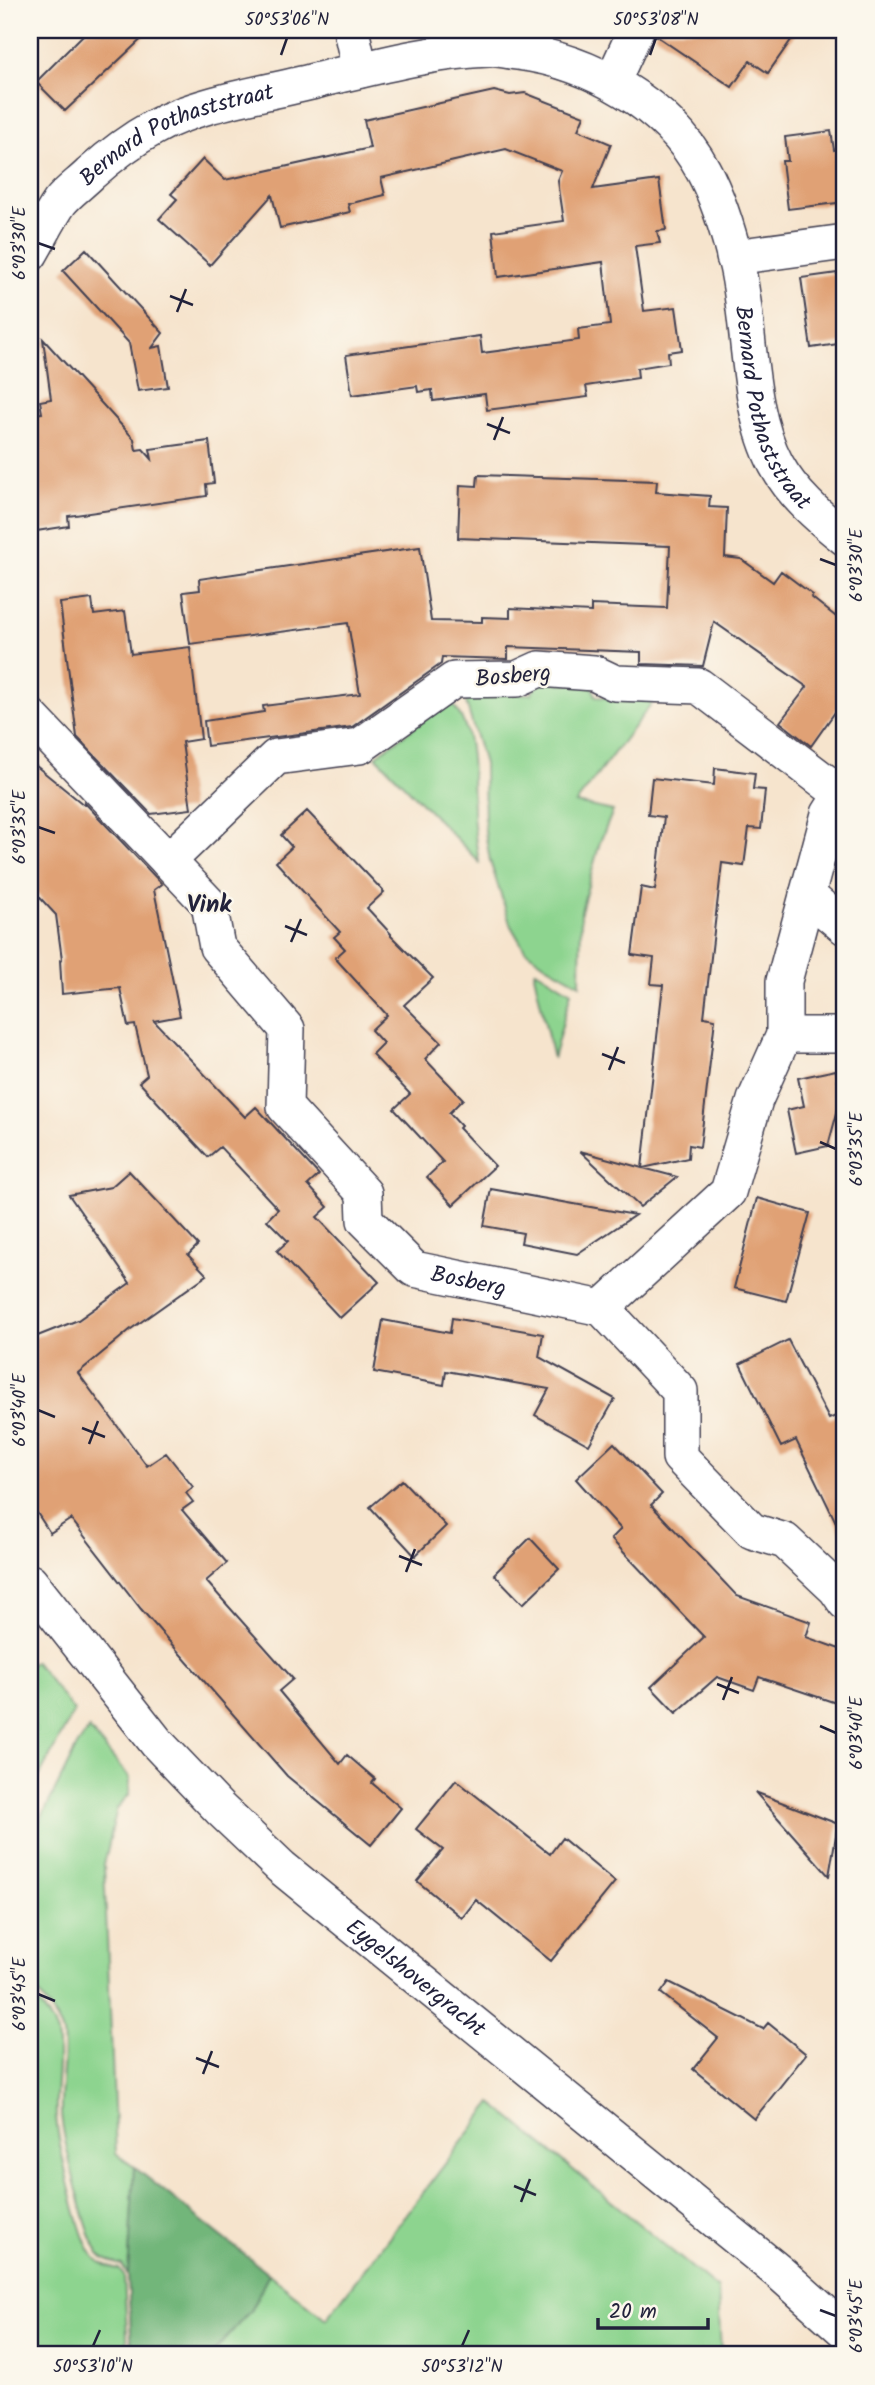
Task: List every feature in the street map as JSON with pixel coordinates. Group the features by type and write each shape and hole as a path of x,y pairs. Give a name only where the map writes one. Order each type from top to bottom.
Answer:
{"street":[{"path":"351,30 360,71"},
{"path":"612,82 636,30"},
{"name":"Bernard Pothaststraat","path":"30,254 61,200 120,148 155,127 191,111 426,57 491,48 543,55 579,67 612,82 643,103 669,126 703,170 721,212 734,257 754,385 767,444 788,483 845,538"},
{"path":"734,257 845,243"},
{"name":"Bosberg","path":"30,716 168,861 209,904 217,947 287,1029 285,1107 365,1193 365,1220 414,1269 602,1308 728,1192 755,1100 784,1035 784,981 829,814 843,792 699,686 615,683 594,673 540,669 517,679 454,680 360,746 276,757 168,861"},
{"path":"807,895 845,927"},
{"path":"784,1035 845,1035"},
{"path":"602,1308 680,1391 680,1457 752,1531 785,1541 836,1589 845,1602"},
{"name":"Eygelshovergracht","path":"30,1582 157,1743 220,1809 281,1867 780,2273 845,2331"}],"green space":[{"path":"540,682 592,685 596,697 655,699 576,803 613,811 600,842 581,911 580,984 525,950 511,926 490,861 485,832 484,764 463,692 531,694"},
{"path":"449,701 458,711 468,737 479,862 376,756"},
{"path":"536,970 571,992 553,1059 534,974"},
{"path":"35,1662 74,1711 30,1794 30,1664"},
{"path":"89,1729 130,1778 129,1795 117,1808 104,1865 116,2154 134,2167 128,2276 122,2265 99,2254 88,2228 70,2164 61,2114 63,2033 60,2024 35,1988 30,1971 30,1841 77,1746"},
{"path":"30,1991 53,2023 57,2034 57,2126 69,2187 86,2244 95,2257 104,2264 119,2269 124,2276 128,2355 30,2355"},
{"path":"492,2103 718,2289 721,2355 205,2355 212,2354 250,2311 269,2274 326,2319"},
{"path":"134,2167 269,2274 250,2311 212,2354 132,2355 128,2276"}],"building":[{"path":"88,30 151,30 65,111 36,82"},
{"path":"656,30 798,30 768,73 750,61 732,87 655,35"},
{"path":"494,91 510,95 525,93 584,116 578,130 611,144 593,189 659,180 666,230 657,231 660,243 635,246 644,311 676,307 682,350 668,352 669,363 637,368 638,378 586,386 588,397 487,410 485,394 433,401 432,390 418,392 417,386 352,395 346,355 480,336 482,353 579,340 578,329 610,325 603,262 498,277 493,231 564,221 558,181 562,171 506,149 381,178 385,195 348,204 350,212 280,228 272,195 210,265 159,219 177,199 171,194 203,159 225,180 370,148 364,120"},
{"path":"831,131 834,150 845,148 845,202 788,209 782,161 788,161 785,137"},
{"path":"86,249 163,333 152,348 161,346 168,387 138,391 129,343 63,271"},
{"path":"845,272 845,343 811,348 801,278"},
{"path":"43,339 134,439 136,450 143,449 152,459 150,449 209,441 214,483 206,484 207,496 68,516 69,526 30,532 30,414 42,413 40,401 51,399"},
{"path":"478,475 657,481 656,492 710,496 709,507 727,508 725,557 741,559 773,582 781,571 845,624 845,698 811,746 780,722 807,687 714,622 703,666 641,664 641,652 508,647 508,659 442,657 441,664 352,727 207,746 204,721 264,712 263,706 360,694 348,623 190,644 183,592 200,590 199,579 420,547 431,621 482,622 482,617 510,618 510,608 591,612 591,605 667,608 670,546 458,538 460,485 477,486"},
{"path":"92,599 94,615 125,611 131,654 190,647 201,739 182,742 191,809 151,814 77,737 60,603"},
{"path":"30,761 84,805 84,802 162,884 154,890 180,1016 154,1021 245,1117 256,1107 319,1175 308,1185 328,1207 317,1217 379,1282 340,1318 277,1251 288,1241 267,1220 278,1209 220,1147 208,1157 139,1082 147,1075 135,1025 128,1026 120,988 62,994 62,959 56,915 30,887"},
{"path":"715,768 755,773 753,789 765,790 761,829 749,828 744,866 722,863 704,1017 715,1019 700,1147 689,1145 688,1158 643,1168 677,1177 640,1207 580,1151 642,1168 663,985 651,984 654,958 632,955 641,887 655,890 664,817 648,815 652,778 714,785"},
{"path":"307,811 384,892 367,908 433,978 404,1005 441,1042 425,1059 463,1099 449,1113 461,1126 459,1128 495,1166 453,1205 427,1177 443,1162 394,1109 410,1094 372,1054 383,1043 371,1030 387,1015 335,958 345,949 334,937 340,932 276,862 292,847 281,835"},
{"path":"836,1070 841,1098 828,1146 796,1153 787,1110 804,1106 798,1078"},
{"path":"129,1171 198,1245 188,1255 207,1275 131,1329 78,1373 147,1466 166,1453 193,1487 186,1493 193,1502 182,1510 227,1563 206,1581 293,1679 279,1691 340,1764 347,1755 375,1779 372,1783 401,1808 371,1845 287,1776 141,1609 71,1519 50,1533 30,1502 30,1339 78,1320 130,1283 69,1195 111,1187"},
{"path":"491,1189 635,1215 577,1254 521,1243 523,1233 484,1226"},
{"path":"757,1198 810,1213 786,1301 734,1288"},
{"path":"452,1318 543,1334 539,1357 615,1399 589,1445 535,1415 549,1389 446,1371 444,1385 374,1372 383,1320 450,1333"},
{"path":"788,1340 829,1419 845,1412 845,1541 796,1440 781,1447 740,1364"},
{"path":"614,1443 662,1494 651,1505 737,1596 811,1622 806,1637 845,1651 845,1706 759,1677 754,1690 717,1677 676,1713 651,1687 704,1637 611,1539 621,1529 576,1479"},
{"path":"402,1480 446,1526 415,1556 370,1507"},
{"path":"530,1538 559,1569 523,1604 494,1574"},
{"path":"456,1780 550,1854 562,1838 615,1882 551,1961 476,1900 462,1918 417,1881 443,1850 416,1829"},
{"path":"755,1792 838,1824 829,1876"},
{"path":"669,1982 763,2029 768,2023 806,2054 754,2119 693,2069 718,2038 661,1993"}],"district":[{"name":"Vink","path":"209,904"}]}
